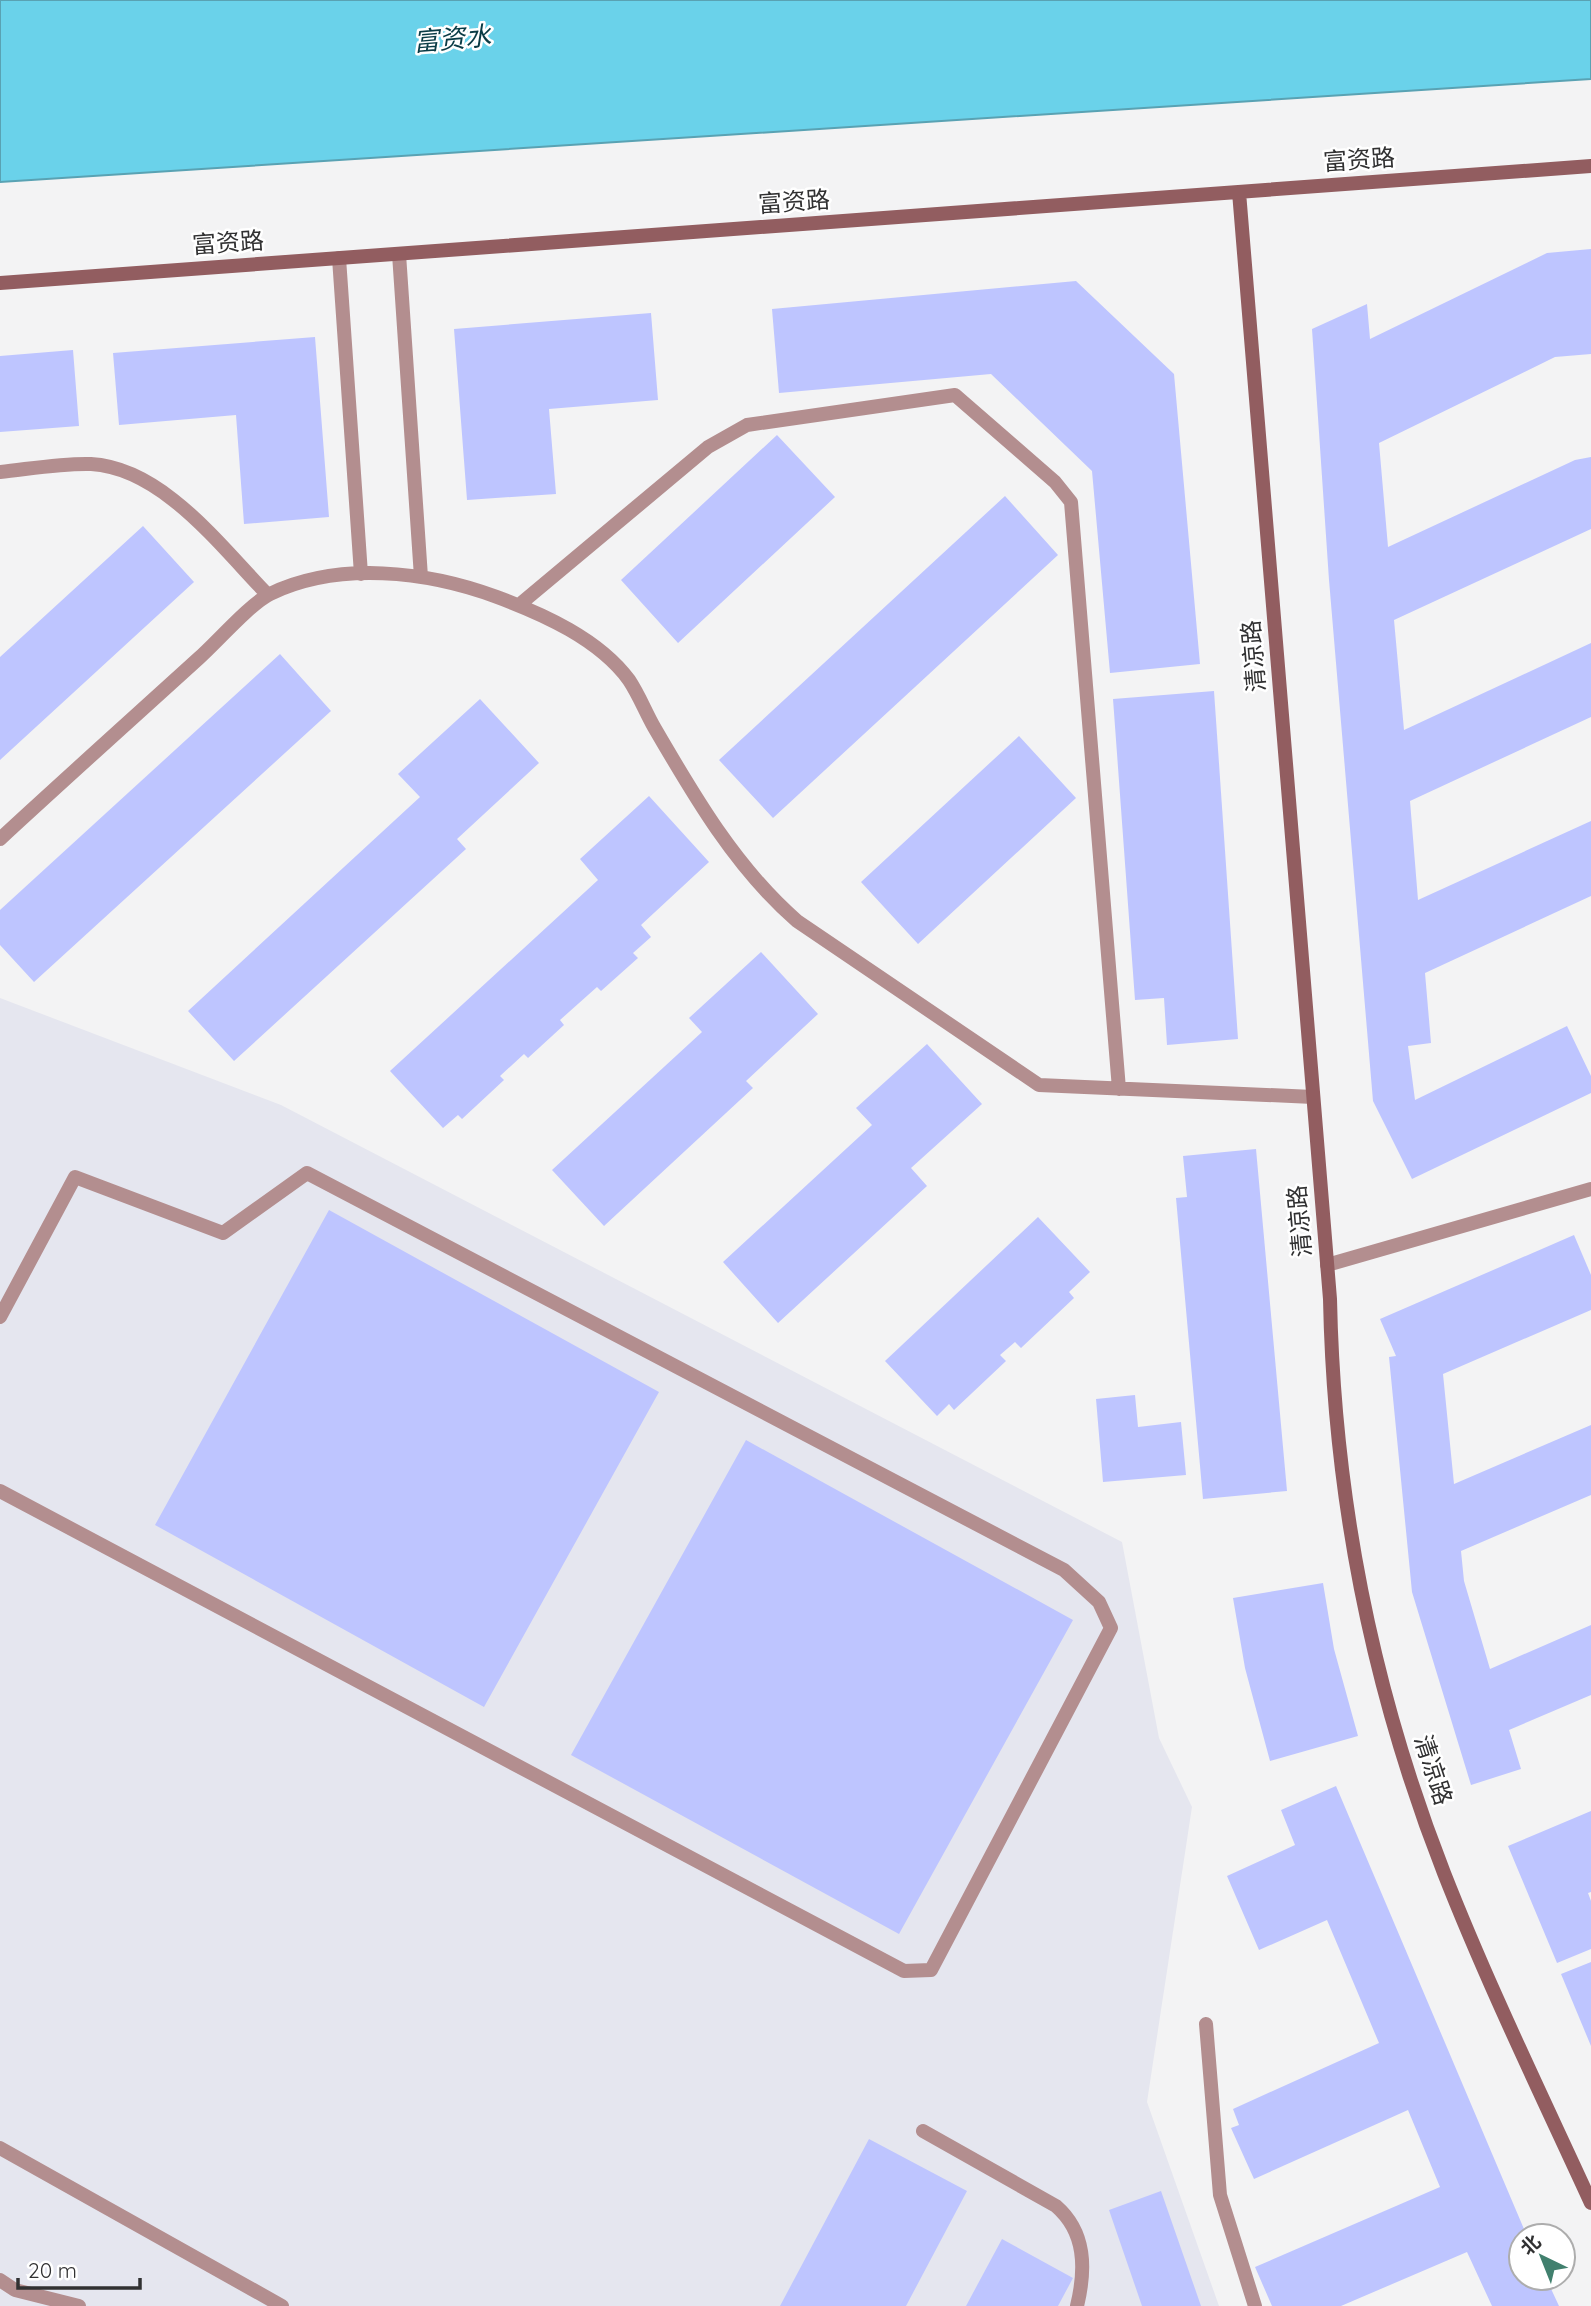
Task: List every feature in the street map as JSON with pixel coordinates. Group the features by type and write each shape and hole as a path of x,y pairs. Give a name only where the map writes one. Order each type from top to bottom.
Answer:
{"street":[{"name":"富资路","path":"0,283 1591,166"},
{"name":"清凉路","path":"1239,192 1327,1265 1332,1380 1350,1541 1394,1725 1417,1799 1472,1943 1591,2203"}],"lane":[{"path":"399,254 421,577"},
{"path":"339,258 361,574"},
{"path":"519,605 708,447 747,425 955,395 1055,482 1071,502 1119,1089"},
{"path":"0,472 91,464 137,476 175,501 268,595"},
{"path":"0,839 268,595 329,577 361,574 421,577 486,593 519,605 582,639 611,661 628,679 696,796 737,859 774,901 797,921 1039,1085 1313,1097"},
{"path":"0,1317 75,1177 223,1233 307,1173 1064,1570 1099,1602 1111,1628 930,1970 904,1971 0,1491"},
{"path":"1327,1265 1591,1189"},
{"path":"1206,2024 1220,2195 1255,2306"},
{"path":"923,2131 1056,2206 1070,2218 1082,2246 1083,2282 1077,2306"},
{"path":"0,2148 282,2306"},
{"path":"0,2280 15,2290 79,2306"}],"shaded area":[{"path":"0,998 281,1105 1122,1542 1159,1738 1192,1807 1147,2102 1219,2306 0,2306"}],"water":[{"name":"富资水","path":"0,0 1591,0 1591,79 0,182"}],"building":[{"path":"1591,249 1591,354 1555,357 1379,443 1388,547 1575,460 1591,457 1591,529 1394,620 1404,730 1591,643 1591,717 1410,801 1418,900 1591,821 1591,896 1425,973 1431,1043 1408,1046 1415,1100 1567,1026 1591,1076 1591,1093 1412,1179 1373,1101 1329,580 1312,329 1367,304 1370,339 1547,253"},
{"path":"1076,281 1174,374 1200,664 1110,673 1092,471 991,374 779,393 772,309"},
{"path":"651,313 658,400 549,409 556,494 467,500 454,329"},
{"path":"315,337 329,517 244,524 236,415 119,425 113,353"},
{"path":"73,350 79,426 0,432 0,356"},
{"path":"777,435 835,497 678,643 621,580"},
{"path":"1005,496 1058,555 773,818 719,760"},
{"path":"143,526 194,582 0,760 0,657"},
{"path":"280,654 331,711 34,982 0,945 0,910"},
{"path":"1214,691 1238,1039 1167,1045 1164,998 1135,1000 1113,699"},
{"path":"480,699 539,763 457,839 466,849 234,1061 188,1011 420,797 398,774"},
{"path":"1019,736 1076,798 918,944 861,882"},
{"path":"649,796 709,862 641,925 651,937 633,953 638,958 601,991 597,987 560,1020 564,1025 528,1058 524,1054 500,1076 504,1080 462,1119 458,1115 443,1128 390,1071 598,880 580,859"},
{"path":"761,952 818,1014 746,1081 753,1088 604,1226 552,1170 702,1032 689,1018"},
{"path":"927,1044 982,1104 911,1168 927,1186 778,1323 723,1262 872,1125 856,1108"},
{"path":"1256,1149 1287,1491 1203,1499 1176,1198 1187,1197 1183,1156"},
{"path":"329,1210 659,1392 484,1707 155,1525"},
{"path":"1038,1217 1090,1272 1069,1292 1074,1298 1021,1348 1015,1342 1000,1355 1006,1361 954,1410 949,1404 937,1416 885,1361"},
{"path":"1574,1235 1591,1275 1591,1310 1443,1374 1454,1484 1591,1425 1591,1495 1461,1551 1464,1581 1490,1669 1591,1625 1591,1695 1509,1730 1521,1769 1471,1785 1412,1592 1389,1357 1396,1356 1380,1319"},
{"path":"1135,1395 1138,1427 1181,1422 1186,1475 1103,1482 1096,1399"},
{"path":"746,1440 1073,1620 899,1934 571,1755"},
{"path":"1323,1583 1334,1649 1358,1736 1270,1761 1245,1668 1233,1598"},
{"path":"1336,1786 1521,2222 1507,2222 1507,2292 1552,2292 1559,2306 1492,2306 1467,2252 1341,2306 1272,2306 1255,2267 1440,2187 1408,2110 1254,2179 1231,2128 1239,2125 1233,2109 1379,2043 1327,1920 1259,1950 1227,1876 1295,1845 1281,1810"},
{"path":"1591,1811 1591,1892 1588,1893 1591,1901 1591,1949 1557,1963 1508,1846"},
{"path":"1591,1962 1591,2046 1561,1974"},
{"path":"869,2139 967,2191 906,2306 780,2306"},
{"path":"1161,2191 1201,2306 1142,2306 1109,2210"},
{"path":"1002,2239 1073,2278 1058,2306 966,2306"}]}
